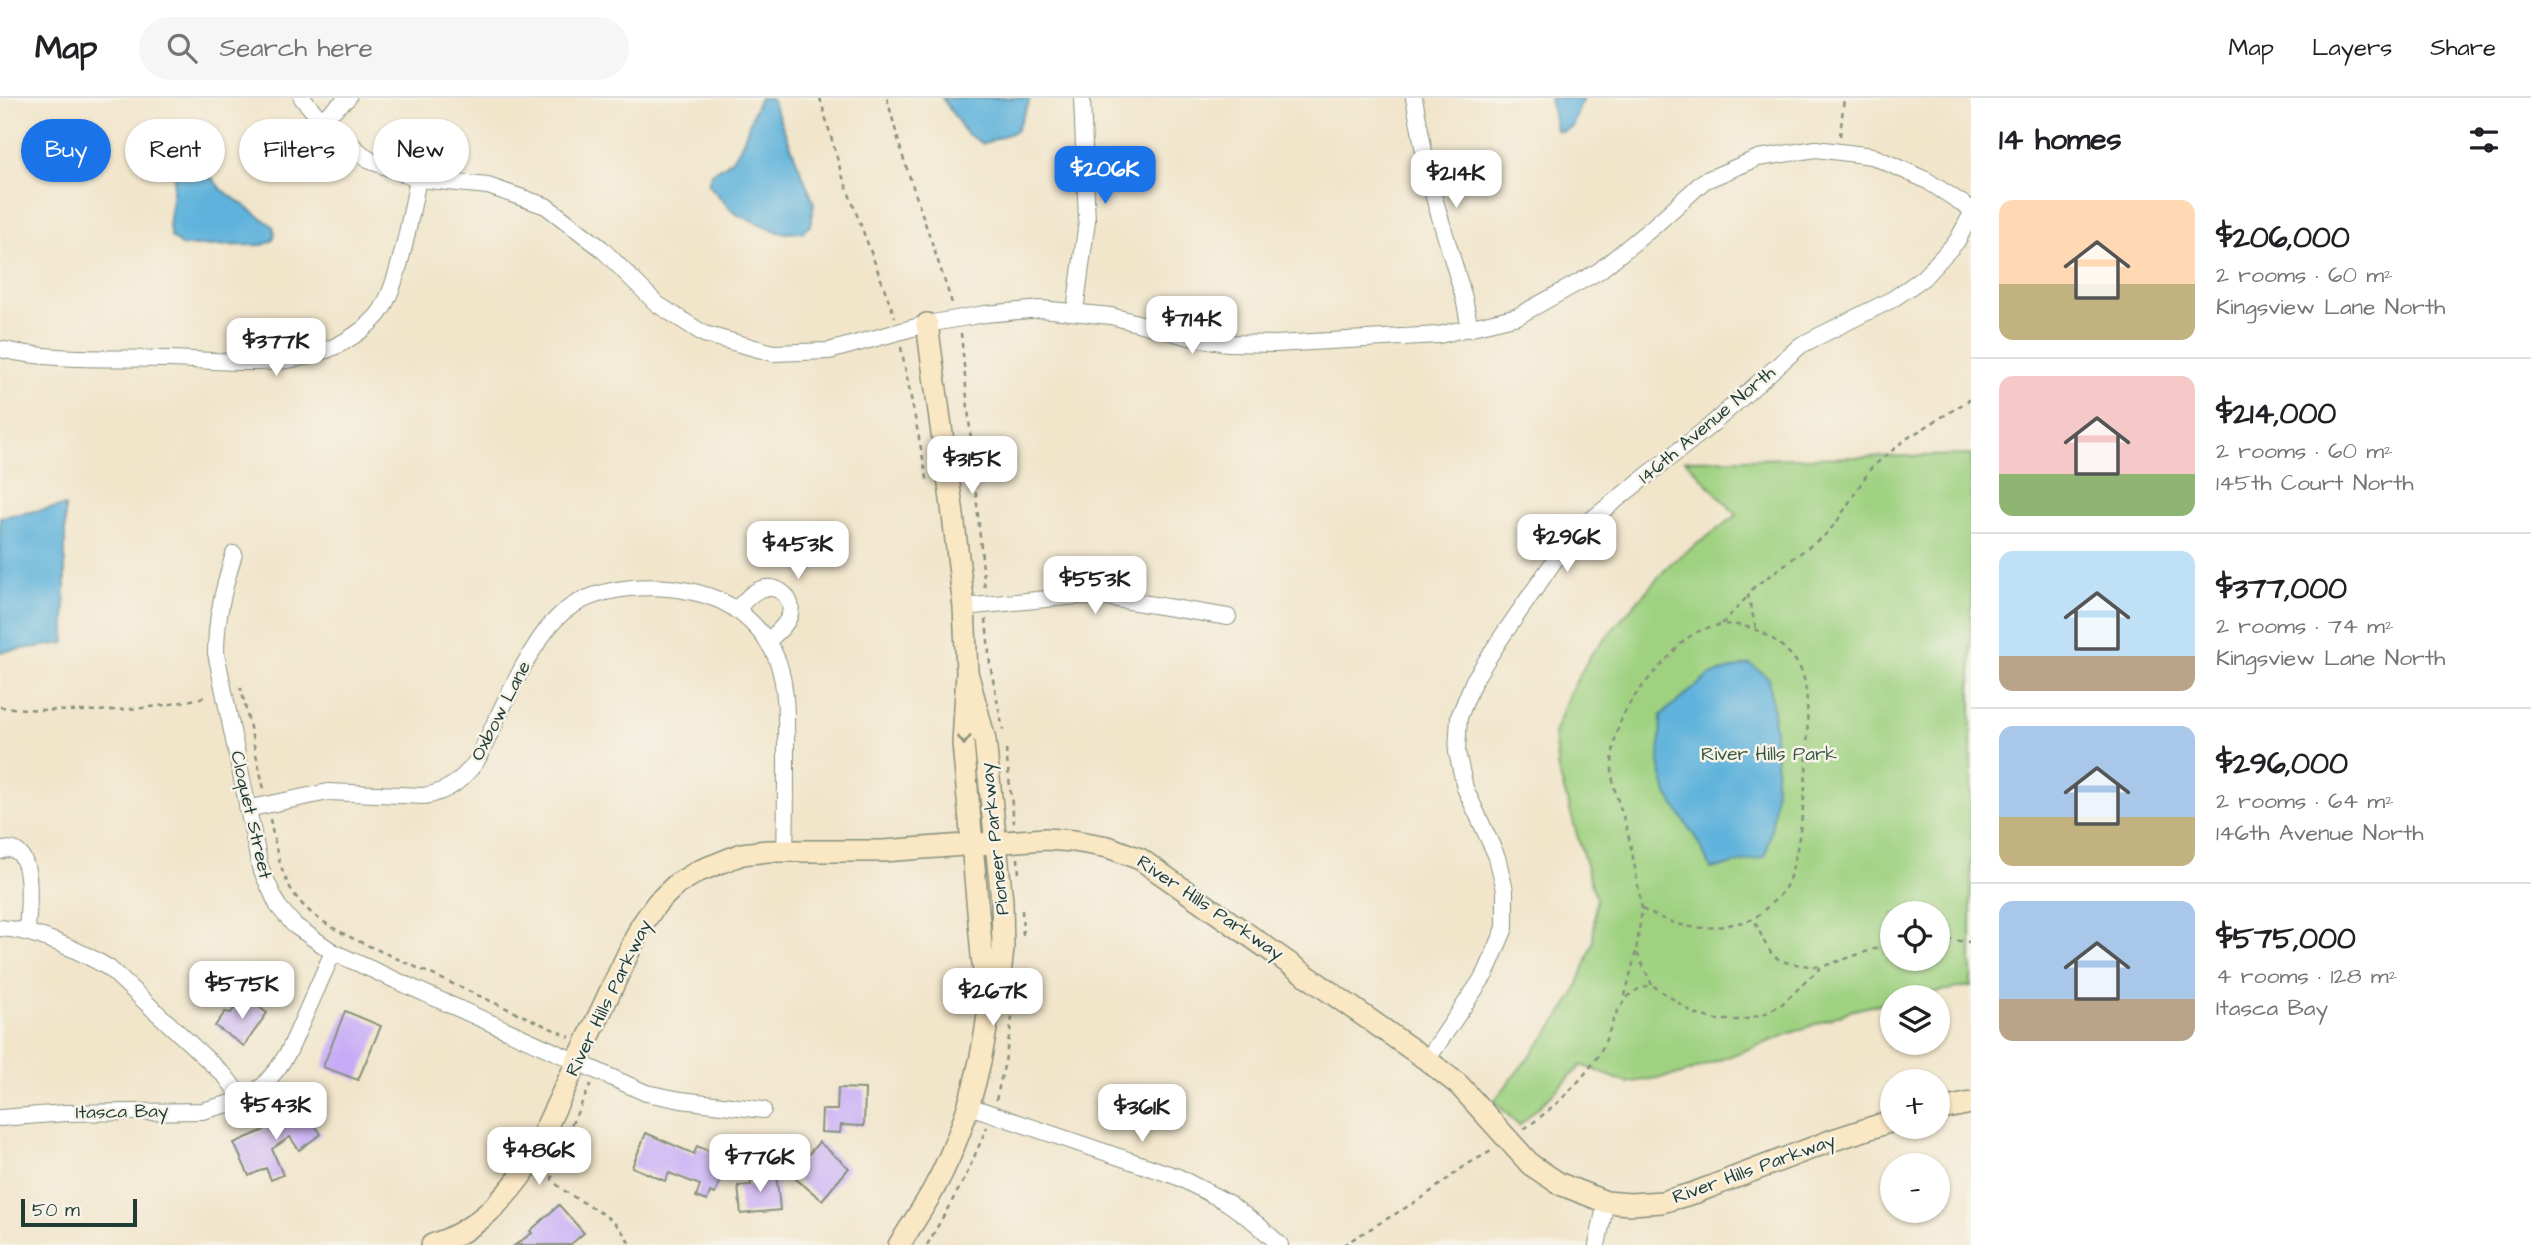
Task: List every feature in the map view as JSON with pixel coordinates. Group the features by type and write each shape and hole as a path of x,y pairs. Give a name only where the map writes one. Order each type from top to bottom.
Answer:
{"street":[{"path":"302,98 320,119"},
{"path":"322,119 348,98"},
{"path":"1076,311 1087,221 1082,98"},
{"path":"1415,98 1430,184 1464,298 1470,328"},
{"path":"448,182 488,186 546,206 601,248 657,304 704,334 773,353 829,351 927,324 1027,310 1076,311 1111,316 1190,337 1228,343 1275,344 1439,335 1518,316 1599,271 1654,228 1704,181 1758,158 1816,149 1871,156 1926,180 1971,209"},
{"path":"359,151 373,162"},
{"path":"0,349 33,355 78,358 267,361 309,356 351,338 378,315 396,278 417,182"},
{"name":"146th Avenue North","path":"1427,1060 1486,973 1505,928 1505,890 1497,857 1465,788 1457,752 1459,717 1474,680 1501,638 1559,554 1592,519 1711,425 1801,345 1830,328 1893,299 1923,278 1957,241 1971,215"},
{"name":"Pioneer Parkway","path":"927,324 964,607 967,672 963,743 989,1007"},
{"name":"Cloquet Street","path":"234,554 221,597 216,626 216,653 260,867 278,906 294,925 333,952 659,1097 763,1110"},
{"path":"736,610 753,592 764,587 776,588 785,594 791,604 790,615 785,625 767,642"},
{"name":"Oxbow Lane","path":"247,809 328,792 424,796 453,787 476,762 527,660 557,617 586,598 605,592 628,588 687,590 713,597 736,610 754,625 777,660 786,710 785,851"},
{"path":"964,607 1077,596 1111,598 1228,617"},
{"name":"Pioneer Parkway","path":"899,1245 932,1193 969,1106 985,1041 989,1007 1000,975 1003,949 997,843 985,740 967,672"},
{"name":"River Hills Parkway","path":"432,1245 476,1224 513,1188 540,1144 640,926 657,903 677,884 720,861 742,854 883,851 1045,839 1108,847 1140,859 1427,1060 1458,1085 1531,1165 1560,1185 1606,1202 1661,1202 1694,1193 1880,1125"},
{"path":"0,851 6,849 19,852 26,862 27,931"},
{"path":"0,928 27,931 90,957 109,968 226,1077 243,1100"},
{"name":"Itasca Bay","path":"0,1118 66,1113 202,1111 243,1100 264,1085 289,1051 333,952"},
{"path":"1950,1107 1971,1102"},
{"path":"969,1106 1178,1177 1228,1203 1280,1245"},
{"path":"1597,1245 1606,1202"}],"path":[{"path":"821,98 841,172 895,317 928,484"},
{"path":"1838,152 1844,98"},
{"path":"1722,624 1754,587 1825,536 1871,468 1906,439 1971,398"},
{"path":"1748,596 1756,629"},
{"path":"1524,1129 1561,1100 1594,1064 1625,998 1642,909 1625,824 1614,794 1612,764 1621,715 1642,686 1686,639 1715,624 1733,624 1756,629 1786,649 1803,674 1806,787 1798,846 1786,888 1754,919 1719,928 1692,929 1670,923 1642,909"},
{"path":"241,688 264,792"},
{"path":"0,707 72,711 132,710 174,705 212,695"},
{"path":"270,816 283,876 297,898 312,914 358,941 573,1038"},
{"path":"1754,919 1768,951 1777,960 1821,967"},
{"path":"1950,940 1971,942"},
{"path":"1636,951 1653,985 1695,1014 1717,1020 1742,1020 1764,1014 1782,1004 1821,967 1880,947"},
{"path":"1625,998 1632,992 1653,985"},
{"path":"592,1081 555,1159 552,1180 600,1212 624,1233 630,1245"},
{"path":"1343,1245 1413,1203 1466,1165 1500,1145"}],"green space":[{"name":"River Hills Park","path":"1971,455 1971,986 1950,990 1950,985 1880,985 1880,1004 1850,1011 1682,1074 1627,1083 1582,1065 1519,1126 1494,1101 1548,1033 1574,995 1593,943 1596,899 1558,770 1554,734 1569,694 1592,653 1671,563 1737,515 1685,460"}],"water":[{"path":"760,98 771,98 814,203 811,225 802,232 781,233 734,213 708,184 712,173 724,166 739,150"},
{"path":"942,98 1029,98 1029,102 1016,131 983,144 966,133"},
{"path":"1550,98 1583,98 1572,127 1563,131 1556,130"},
{"path":"174,182 215,182 221,189 273,226 275,233 273,240 263,245 182,246 171,237 169,226"},
{"path":"65,506 65,643 0,652 0,517"},
{"path":"1750,664 1769,678 1772,700 1776,790 1770,835 1765,857 1711,869 1697,840 1667,794 1659,764 1661,715 1710,675"}],"building":[{"path":"243,996 267,1013 244,1046 215,1026 225,1012 231,1013"},
{"path":"345,1011 381,1026 358,1080 323,1067"},
{"path":"838,1088 865,1089 864,1126 841,1125 840,1133 821,1132 822,1110 837,1110"},
{"path":"300,1104 321,1134 299,1150 290,1137 272,1149 283,1175 271,1180 266,1168 249,1176 234,1143 262,1131"},
{"path":"646,1133 694,1154 697,1146 728,1159 715,1194 710,1192 707,1201 696,1197 700,1185 669,1173 665,1181 632,1167"},
{"path":"819,1142 849,1168 822,1200 791,1175"},
{"path":"776,1171 780,1210 741,1214 738,1186 751,1185 750,1174"},
{"path":"559,1205 584,1233 570,1245 515,1245 532,1233 530,1231"}]}
